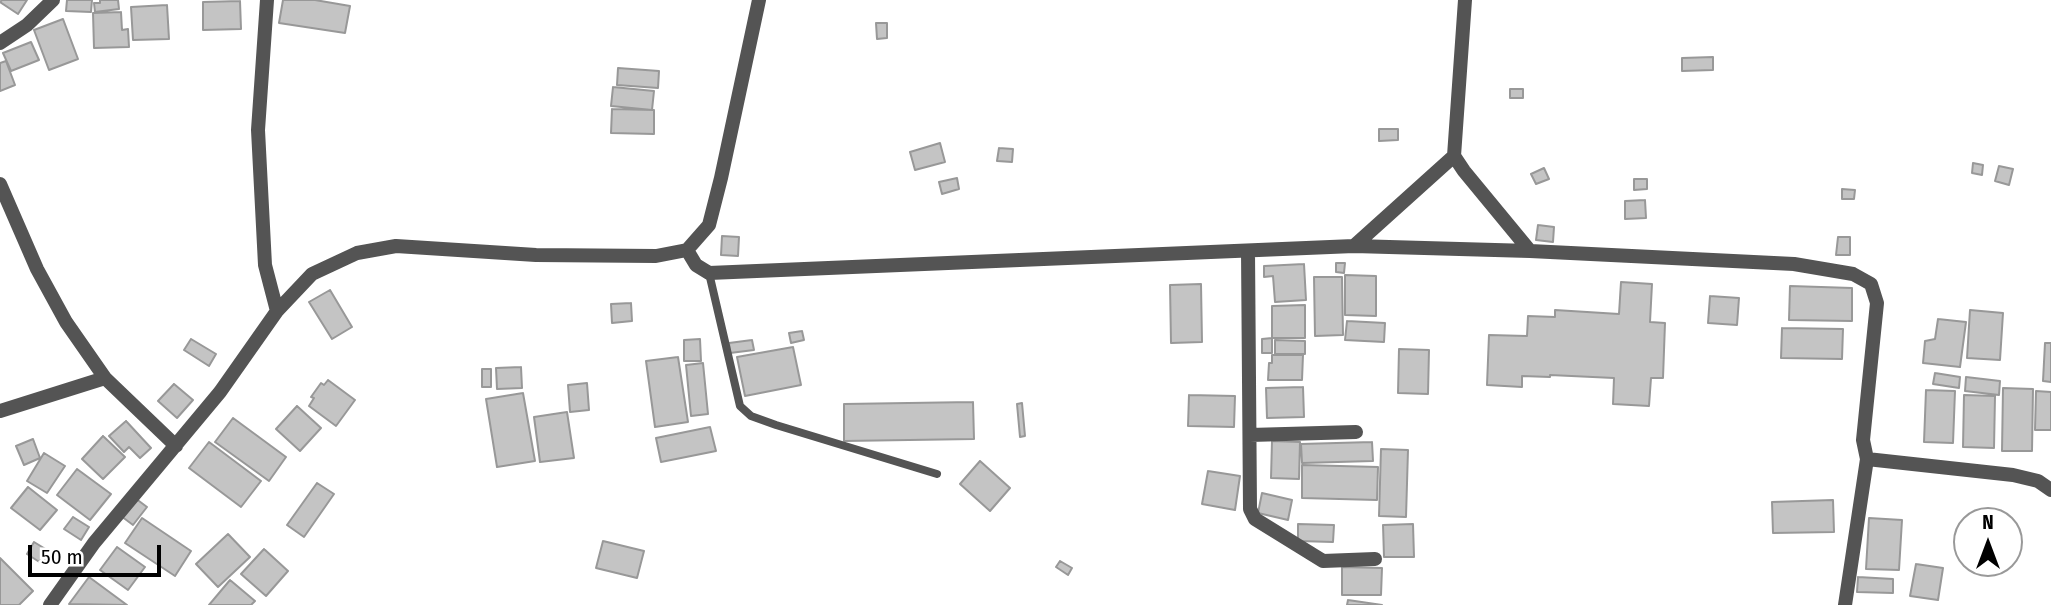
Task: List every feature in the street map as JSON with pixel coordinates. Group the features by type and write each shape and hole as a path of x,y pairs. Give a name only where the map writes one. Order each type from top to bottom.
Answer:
{"street":[{"path":"0,43 27,25 53,0"},
{"path":"267,0 258,130 265,265 277,311"},
{"path":"50,605 94,542 220,393 277,311 312,274 357,253 396,246 536,255 656,256 687,250 709,225 760,0"},
{"path":"1465,0 1454,156 1530,251"},
{"path":"1354,246 1454,156"},
{"path":"0,184 37,269 66,322 105,378 176,446"},
{"path":"687,250 696,265 709,273 1354,246 1530,251 1794,264 1853,274 1871,284 1877,303 1863,440 1867,459 1845,605"},
{"path":"1248,251 1250,509 1255,519 1322,561 1375,559"},
{"path":"0,411 105,378"},
{"path":"1250,435 1356,432"},
{"path":"1867,459 2013,475 2038,481 2051,490"}],"lane":[{"path":"709,273 740,406 751,416 937,474"}],"building":[{"path":"27,0 18,14 0,2"},
{"path":"67,0 92,0 91,12 66,11"},
{"path":"100,0 118,0 119,9 95,12 94,3 100,3"},
{"path":"283,0 315,0 350,6 345,33 279,23"},
{"path":"240,1 241,29 203,30 203,2"},
{"path":"167,5 169,39 133,40 131,7"},
{"path":"121,12 122,30 128,29 129,47 94,48 93,13"},
{"path":"63,19 78,59 49,70 34,30"},
{"path":"876,23 887,23 887,38 877,39"},
{"path":"31,42 39,60 11,71 3,53"},
{"path":"1713,57 1713,70 1682,71 1682,58"},
{"path":"6,61 15,85 0,91 0,63"},
{"path":"618,68 659,71 658,88 617,85"},
{"path":"613,87 654,91 652,110 611,106"},
{"path":"1510,89 1523,89 1523,98 1510,98"},
{"path":"612,109 654,110 654,134 611,133"},
{"path":"1379,129 1398,129 1398,140 1379,141"},
{"path":"940,143 945,162 915,170 910,152"},
{"path":"999,148 1013,149 1012,162 997,161"},
{"path":"1973,163 1983,165 1982,175 1972,173"},
{"path":"1999,166 2013,169 2009,185 1995,181"},
{"path":"1544,168 1549,179 1536,184 1531,174"},
{"path":"957,178 959,189 942,194 939,182"},
{"path":"1634,179 1647,179 1647,189 1634,190"},
{"path":"1842,189 1855,190 1854,199 1842,199"},
{"path":"1645,200 1646,218 1625,219 1625,201"},
{"path":"1538,225 1554,227 1553,242 1536,240"},
{"path":"722,236 739,237 738,256 721,255"},
{"path":"1838,237 1850,237 1850,255 1836,255"},
{"path":"1336,263 1345,263 1344,273 1336,272"},
{"path":"1304,264 1306,300 1275,302 1273,276 1264,277 1264,266"},
{"path":"1345,275 1376,276 1376,316 1345,315"},
{"path":"1314,277 1342,277 1343,335 1315,336"},
{"path":"1621,282 1652,284 1650,322 1665,323 1663,378 1651,378 1649,406 1613,404 1614,378 1522,376 1522,387 1487,385 1489,335 1527,336 1528,316 1555,317 1555,310 1619,314"},
{"path":"1201,284 1202,342 1171,343 1170,285"},
{"path":"1790,286 1852,288 1852,321 1789,320"},
{"path":"330,290 352,327 332,339 309,302"},
{"path":"1710,296 1739,298 1737,325 1708,323"},
{"path":"631,303 632,321 612,323 611,304"},
{"path":"1305,305 1305,338 1272,338 1272,306"},
{"path":"1970,310 2003,313 2000,360 1967,358"},
{"path":"1938,319 1966,322 1960,367 1923,363 1925,341 1935,339"},
{"path":"1347,321 1385,323 1384,342 1345,340"},
{"path":"1782,328 1843,329 1842,359 1781,358"},
{"path":"802,331 804,340 791,343 789,333"},
{"path":"1272,338 1272,353 1262,353 1262,339"},
{"path":"191,339 216,354 209,366 184,350"},
{"path":"700,339 701,361 684,361 684,340"},
{"path":"752,340 754,350 730,353 729,343"},
{"path":"1275,340 1305,341 1305,354 1275,354"},
{"path":"2045,343 2051,343 2051,382 2043,381"},
{"path":"793,347 801,385 745,396 737,357"},
{"path":"1399,349 1429,350 1428,394 1398,393"},
{"path":"1272,355 1303,355 1302,380 1268,380"},
{"path":"678,357 688,422 655,427 646,361"},
{"path":"703,363 708,414 691,416 686,365"},
{"path":"521,367 522,388 497,389 496,368"},
{"path":"482,369 491,369 491,387 482,387"},
{"path":"1935,373 1960,377 1959,388 1933,384"},
{"path":"1966,377 2000,381 1999,395 1965,391"},
{"path":"328,380 355,400 336,426 309,406 314,398 311,397 321,383 324,385"},
{"path":"587,383 589,410 570,412 568,385"},
{"path":"174,384 193,400 177,418 158,401"},
{"path":"1303,387 1304,417 1267,418 1266,388"},
{"path":"2003,388 2033,389 2032,451 2002,451"},
{"path":"1926,390 1955,391 1953,443 1924,442"},
{"path":"2036,391 2051,392 2051,430 2035,430"},
{"path":"523,393 535,461 497,467 486,399"},
{"path":"1189,395 1235,396 1234,427 1188,426"},
{"path":"1964,395 1995,396 1994,448 1963,447"},
{"path":"973,402 974,439 844,441 844,404"},
{"path":"1022,403 1025,436 1020,437 1017,404"},
{"path":"297,406 321,428 300,451 276,429"},
{"path":"567,412 574,458 540,462 534,417"},
{"path":"233,418 286,457 269,481 215,442"},
{"path":"126,421 151,448 140,458 129,447 124,452 109,436"},
{"path":"710,427 716,451 661,462 656,438"},
{"path":"103,436 125,457 103,479 82,459"},
{"path":"33,439 40,458 24,465 16,446"},
{"path":"1272,441 1300,442 1299,479 1271,478"},
{"path":"209,442 261,481 241,507 189,468"},
{"path":"1372,442 1373,461 1302,463 1301,444"},
{"path":"1381,449 1408,450 1406,517 1379,516"},
{"path":"44,453 65,466 47,493 27,481"},
{"path":"980,461 1010,488 990,511 960,484"},
{"path":"1302,465 1378,467 1377,500 1302,498"},
{"path":"77,469 111,494 90,520 57,495"},
{"path":"1208,471 1240,476 1235,510 1202,504"},
{"path":"317,483 334,494 304,537 287,525"},
{"path":"28,487 57,510 40,530 11,508"},
{"path":"1262,493 1292,500 1288,520 1258,513"},
{"path":"135,498 147,507 133,525 121,516"},
{"path":"1833,500 1834,532 1773,533 1772,502"},
{"path":"73,517 89,527 81,540 64,529"},
{"path":"142,518 191,551 175,576 125,543"},
{"path":"1869,518 1902,520 1899,570 1866,569"},
{"path":"1298,524 1334,525 1333,542 1298,541"},
{"path":"1413,524 1414,557 1384,557 1383,525"},
{"path":"228,534 250,557 218,587 196,564"},
{"path":"603,541 644,551 637,578 596,568"},
{"path":"34,542 52,553 44,565 27,554"},
{"path":"117,547 145,567 128,590 100,570"},
{"path":"264,549 288,571 266,596 241,574"},
{"path":"0,558 33,591 19,605 0,605"},
{"path":"1060,561 1072,568 1068,575 1056,567"},
{"path":"1916,564 1943,568 1938,600 1910,596"},
{"path":"1342,567 1382,568 1381,595 1342,595"},
{"path":"89,577 127,605 69,604"},
{"path":"1858,577 1893,579 1893,593 1857,592"},
{"path":"230,580 255,601 251,605 209,605"},
{"path":"1348,600 1382,605 1347,605"}]}
